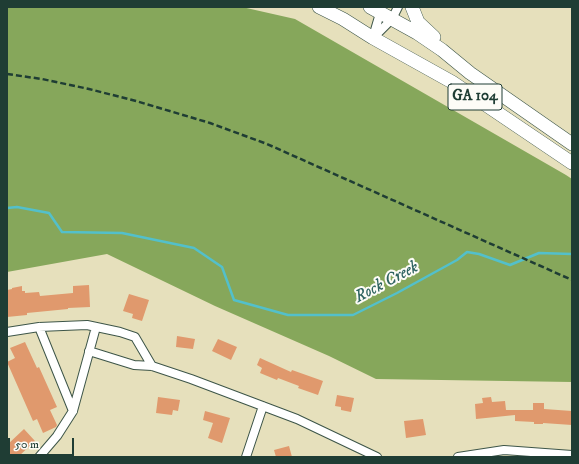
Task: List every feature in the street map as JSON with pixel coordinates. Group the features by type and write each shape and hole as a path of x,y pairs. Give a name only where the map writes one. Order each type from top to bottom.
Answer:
{"main road":[{"name":"GA 104","path":"319,7 343,19 373,38 452,82 572,163"},
{"path":"412,7 418,22 436,38 487,76 517,105"},
{"name":"GA 104","path":"378,9 436,46 470,74 572,144"}],"street":[{"path":"373,38 392,19 398,7"},
{"path":"373,38 378,9"},
{"path":"7,332 39,327 68,325 87,325 120,332 135,337 152,366"},
{"path":"39,327 73,411"},
{"path":"39,457 57,436 73,411 96,327"},
{"path":"89,351 134,365 152,366 191,379 297,419 377,457"},
{"path":"246,457 263,406"},
{"path":"458,457 504,450 572,455"}],"green space":[{"path":"7,7 242,7 295,19 566,175 572,179 572,382 376,379 329,356 215,306 107,254 7,272"}],"building":[{"path":"89,285 90,307 68,308 7,317 7,290 12,288 22,286 22,291 25,291 25,293 39,292 40,296 73,293 73,286"},
{"path":"129,294 149,300 142,321 132,318 133,314 123,311"},
{"path":"177,336 195,339 193,349 176,347"},
{"path":"218,339 237,347 231,360 212,351"},
{"path":"25,342 37,368 39,367 57,407 50,410 57,425 56,427 43,433 37,419 33,421 7,362 15,358 10,348"},
{"path":"260,358 291,372 292,370 323,381 318,395 298,388 299,386 278,378 277,380 260,373 262,368 257,365"},
{"path":"337,395 354,398 351,412 341,410 341,407 335,406"},
{"path":"158,397 180,400 178,411 173,410 172,415 156,413"},
{"path":"491,397 492,402 505,401 506,410 533,410 533,403 544,403 544,409 572,411 572,425 543,423 534,424 534,422 515,421 515,415 476,419 475,404 483,403 482,398"},
{"path":"205,411 230,418 222,443 208,438 213,423 203,420"},
{"path":"423,419 426,435 406,438 404,421"},
{"path":"24,429 35,441 18,457 7,457 7,445"},
{"path":"289,446 292,457 276,457 274,450"}],"waterway":[{"name":"Rock Creek","path":"7,208 17,207 49,213 62,232 122,233 194,248 222,267 234,300 288,315 353,315 457,260 467,252 479,254 510,265 539,253 572,254"}],"railway":[{"path":"7,74 42,79 89,89 210,123 267,144 572,280"}]}
